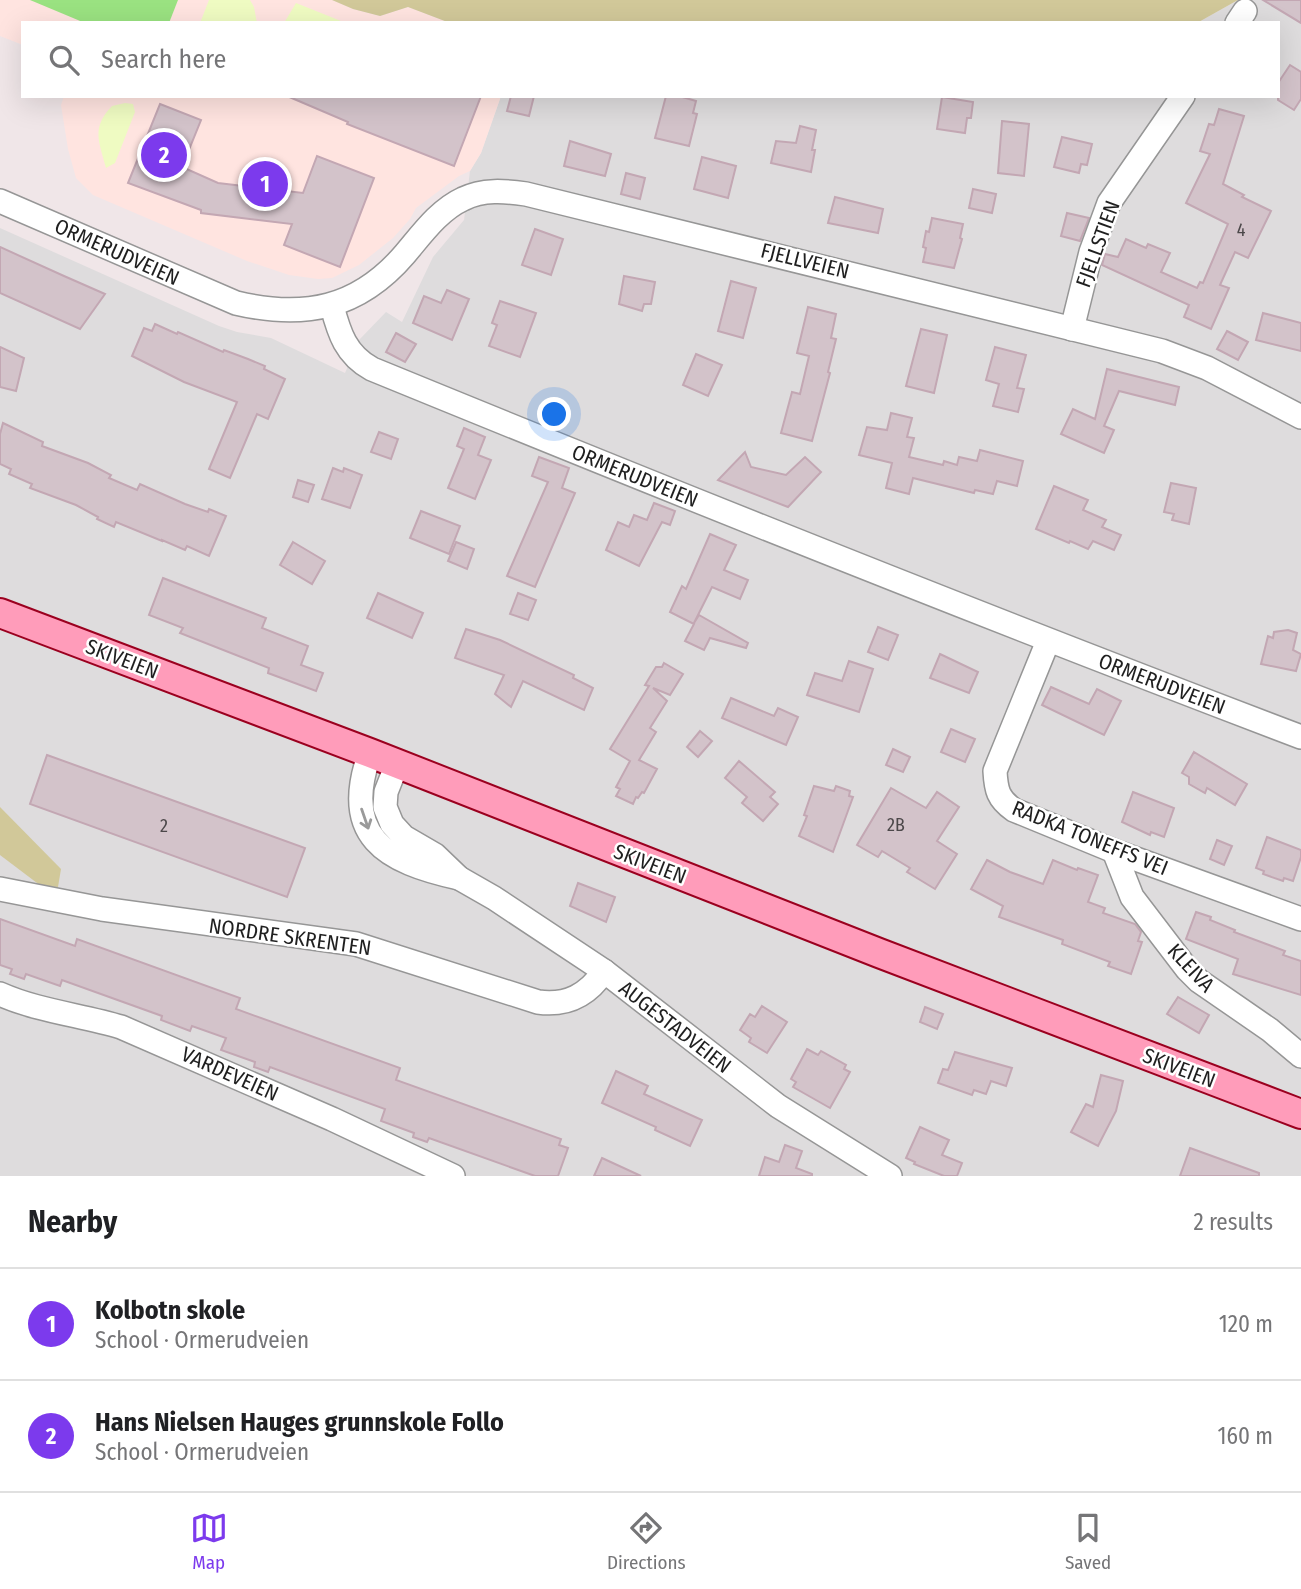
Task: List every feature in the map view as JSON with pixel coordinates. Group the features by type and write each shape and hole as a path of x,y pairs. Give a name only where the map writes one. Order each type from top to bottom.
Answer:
{"main road":[{"name":"SKIVEIEN","path":"0,612 1301,1114"}],"street":[{"name":"FJELLSTIEN","path":"1072,329 1091,252 1109,202 1183,98"},
{"name":"FJELLVEIEN","path":"332,306 366,289 381,278 433,222 456,203 480,193 509,191 565,202 1181,358 1207,368 1300,415"},
{"name":"ORMERUDVEIEN","path":"0,201 236,303 279,310 332,306 343,342 356,359 372,369 525,433 1048,641 1301,737"},
{"name":"RADKA TONEFFS VEI","path":"1048,641 995,771 996,787 1002,802 1014,810 1114,851 1301,919"},
{"name":"AUGESTADVEIEN","path":"370,753 359,795 369,831 383,848 394,855 430,872 459,878"},
{"name":"AUGESTADVEIEN","path":"397,764 384,800 387,816 404,837 435,855 459,878 604,971 778,1106 890,1176"},
{"name":"KLEIVA","path":"1114,851 1132,897 1187,968 1199,981 1270,1030 1301,1056"},
{"name":"NORDRE SKRENTEN","path":"0,889 102,909 356,944 547,1003 559,1003 584,993 604,971"},
{"name":"VARDEVEIEN","path":"0,994 36,1007 90,1017 121,1027 332,1119 453,1176"}],"shaded area":[{"path":"0,0 332,0 380,16 408,7 445,21 21,21 21,44 0,36"},
{"path":"332,0 1238,0 1201,21 445,21 408,7 380,16"},
{"path":"1238,0 1301,0 1301,1176 0,1176 0,228 219,326 271,338 345,373 359,340 386,312 402,322 433,257 464,220 470,171 481,153 500,98 1280,98 1280,21 1201,21"},
{"path":"63,98 500,98 481,153 470,171 416,208 393,238 359,265 332,278 318,279 289,275 247,261 93,195 76,178 61,105"},
{"path":"0,807 61,869 58,887 41,886 0,855"}],"green space":[{"path":"30,0 178,0 170,21 80,21"},
{"path":"209,0 250,0 257,21 201,21"},
{"path":"296,3 341,21 285,21"},
{"path":"133,104 135,112 115,163 106,168 98,135 101,121 112,106"}],"building":[{"path":"1263,0 1301,0 1301,23"},
{"path":"1290,65 1301,72 1301,99 1294,110 1278,100 1280,80"},
{"path":"292,98 480,98 454,166 347,124 348,122"},
{"path":"510,98 534,98 529,116 507,111"},
{"path":"665,98 696,101 693,113 697,114 689,146 655,138"},
{"path":"942,98 973,102 965,133 937,129"},
{"path":"160,104 201,120 182,167 218,183 303,193 317,156 374,178 340,267 284,245 292,224 201,213 201,210 128,183"},
{"path":"1219,109 1244,116 1223,184 1271,211 1248,258 1235,252 1220,285 1229,288 1211,329 1184,317 1189,305 1102,265 1105,254 1118,257 1126,239 1146,248 1148,244 1170,253 1161,272 1197,288 1200,282 1203,283 1228,224 1186,203 1210,154 1200,151 1209,124 1214,125"},
{"path":"1002,121 1029,124 1024,176 998,173"},
{"path":"800,126 816,130 811,172 771,163 776,141 796,143"},
{"path":"1062,137 1092,144 1087,165 1081,164 1079,173 1054,167"},
{"path":"570,141 611,154 605,176 564,166"},
{"path":"702,157 736,166 728,198 694,189"},
{"path":"626,173 645,178 640,199 621,194"},
{"path":"973,189 996,194 992,213 969,208"},
{"path":"835,197 883,209 878,233 828,223"},
{"path":"1067,213 1089,218 1080,241 1061,236"},
{"path":"932,218 963,224 954,268 923,262 926,231 929,232"},
{"path":"535,229 563,239 551,275 522,265"},
{"path":"0,247 105,294 80,329 0,293"},
{"path":"624,276 655,282 651,304 644,304 642,311 619,304"},
{"path":"731,281 756,288 743,338 718,331"},
{"path":"447,290 469,299 452,340 413,323 424,296 441,303"},
{"path":"500,301 536,313 520,357 489,346 497,325 492,323"},
{"path":"808,307 836,314 831,338 836,339 828,372 830,373 812,441 781,433 792,392 800,394 809,356 797,353"},
{"path":"1263,313 1301,323 1301,351 1256,340"},
{"path":"155,324 265,366 264,369 285,379 268,419 257,414 230,478 209,469 237,402 184,382 132,356 144,328 152,331"},
{"path":"921,329 947,335 934,393 906,386"},
{"path":"1227,331 1248,342 1238,360 1217,349"},
{"path":"396,333 416,344 405,362 386,352"},
{"path":"0,347 24,358 16,391 0,387"},
{"path":"995,347 1026,355 1017,388 1024,389 1018,412 993,406 999,384 986,380"},
{"path":"696,354 722,365 708,396 683,385"},
{"path":"1107,369 1179,387 1175,405 1119,391 1104,426 1114,430 1104,453 1061,434 1073,409 1095,419"},
{"path":"891,413 912,418 907,437 914,438 909,457 943,465 944,461 957,465 959,457 977,461 980,450 1023,461 1017,486 997,481 993,494 975,490 974,493 913,478 909,494 886,488 892,463 859,455 867,427 887,430"},
{"path":"3,423 43,442 42,446 88,463 111,475 109,478 137,490 140,484 185,504 226,516 209,556 187,546 185,550 116,522 114,527 76,505 30,488 32,484 9,474 11,469 0,464 0,434"},
{"path":"464,428 485,437 478,455 491,460 475,499 448,488 464,449 457,446"},
{"path":"379,432 398,439 391,459 371,452"},
{"path":"745,452 751,467 786,475 805,457 821,472 788,507 718,480"},
{"path":"539,457 569,468 562,488 575,493 535,587 507,576 548,482 532,476"},
{"path":"333,468 343,472 344,468 362,475 350,508 322,499"},
{"path":"298,480 314,485 308,502 293,497"},
{"path":"1171,483 1196,488 1189,524 1172,520 1174,514 1164,512"},
{"path":"1054,486 1088,500 1083,510 1106,520 1102,527 1121,535 1114,550 1093,541 1088,549 1036,529"},
{"path":"654,503 675,511 670,525 662,522 639,566 606,550 618,522 629,527 634,515 647,520"},
{"path":"421,511 460,526 449,554 410,538"},
{"path":"710,534 736,545 724,570 748,580 740,599 712,587 694,623 699,615 748,643 746,648 710,638 704,650 685,641 694,624 670,612 682,586 686,589"},
{"path":"293,542 325,561 312,584 280,565"},
{"path":"456,542 474,549 467,569 448,561"},
{"path":"163,578 266,618 262,628 308,646 301,665 323,673 316,691 268,673 269,668 180,633 183,628 149,615"},
{"path":"378,593 423,613 412,638 367,618"},
{"path":"518,593 536,600 528,620 510,614"},
{"path":"878,627 898,635 888,660 868,652"},
{"path":"466,629 500,640 574,675 573,678 593,688 584,710 523,681 511,707 495,694 504,675 455,658"},
{"path":"1288,630 1297,633 1293,650 1301,654 1296,671 1261,664 1268,636 1273,638 1274,632"},
{"path":"940,654 978,672 969,693 930,678"},
{"path":"849,661 873,669 859,712 807,695 815,673 842,681"},
{"path":"664,663 683,674 670,695 653,688 667,701 650,728 656,732 639,760 657,769 644,793 636,797 633,804 616,796 620,789 616,787 630,761 610,749 649,686 645,685 656,667 662,667"},
{"path":"1051,687 1089,704 1097,689 1121,701 1104,735 1042,705"},
{"path":"731,698 774,716 778,708 798,717 786,745 722,718"},
{"path":"951,729 975,739 965,762 941,752"},
{"path":"700,731 712,741 698,757 687,747"},
{"path":"893,749 910,757 903,772 886,765"},
{"path":"1194,752 1247,784 1235,805 1207,788 1205,793 1189,784 1189,777 1182,773"},
{"path":"47,755 305,848 287,897 30,804"},
{"path":"739,761 775,792 770,797 778,804 763,821 742,803 747,797 725,778"},
{"path":"814,786 834,791 836,786 850,791 849,796 853,797 833,852 799,836"},
{"path":"891,788 926,808 937,792 959,807 937,841 957,854 935,889 907,872 910,868 882,851 878,857 857,845"},
{"path":"1133,792 1174,808 1164,837 1151,832 1150,835 1122,822"},
{"path":"1267,837 1301,850 1293,881 1284,878 1283,881 1263,874 1264,871 1256,868"},
{"path":"1217,840 1232,846 1224,865 1210,859"},
{"path":"987,860 1043,884 1053,860 1098,875 1088,902 1105,908 1103,913 1135,924 1141,932 1138,941 1142,942 1131,974 1108,966 1110,962 1062,944 1063,940 999,917 1003,906 971,889"},
{"path":"578,883 615,897 606,922 570,906"},
{"path":"1196,912 1211,917 1210,920 1235,930 1234,932 1285,951 1283,955 1301,961 1301,995 1233,974 1238,959 1186,939"},
{"path":"0,919 75,946 77,939 240,998 236,1009 400,1068 396,1080 561,1139 559,1145 568,1148 558,1176 535,1176 429,1138 427,1142 413,1137 414,1133 381,1121 385,1109 270,1067 268,1072 254,1067 255,1062 221,1050 226,1038 192,1026 190,1031 161,1020 162,1016 62,980 60,986 26,974 24,979 10,974 12,969 0,965"},
{"path":"1178,997 1209,1015 1199,1033 1167,1014"},
{"path":"762,1006 787,1022 767,1053 749,1042 751,1038 740,1030 750,1014 755,1017"},
{"path":"925,1007 943,1014 937,1029 920,1022"},
{"path":"807,1049 818,1055 821,1051 846,1065 844,1069 850,1072 830,1108 793,1087 796,1082 791,1079"},
{"path":"955,1052 1012,1068 1006,1086 991,1081 986,1094 974,1090 972,1095 938,1083 943,1069 948,1070"},
{"path":"616,1071 648,1086 644,1094 702,1120 690,1146 655,1130 656,1127 602,1103"},
{"path":"1101,1075 1123,1081 1116,1111 1098,1146 1071,1132 1086,1104 1093,1107"},
{"path":"920,1127 949,1140 942,1155 962,1163 957,1176 944,1176 906,1158"},
{"path":"785,1145 802,1151 796,1168 812,1176 759,1176 765,1157 779,1162"},
{"path":"1190,1148 1259,1173 1259,1176 1180,1176"},
{"path":"602,1158 641,1176 594,1176"}],"place":[{"name":"Hans Nielsen Hauges grunnskole Follo","path":"164,155"},
{"name":"Kolbotn skole","path":"265,184"}]}
